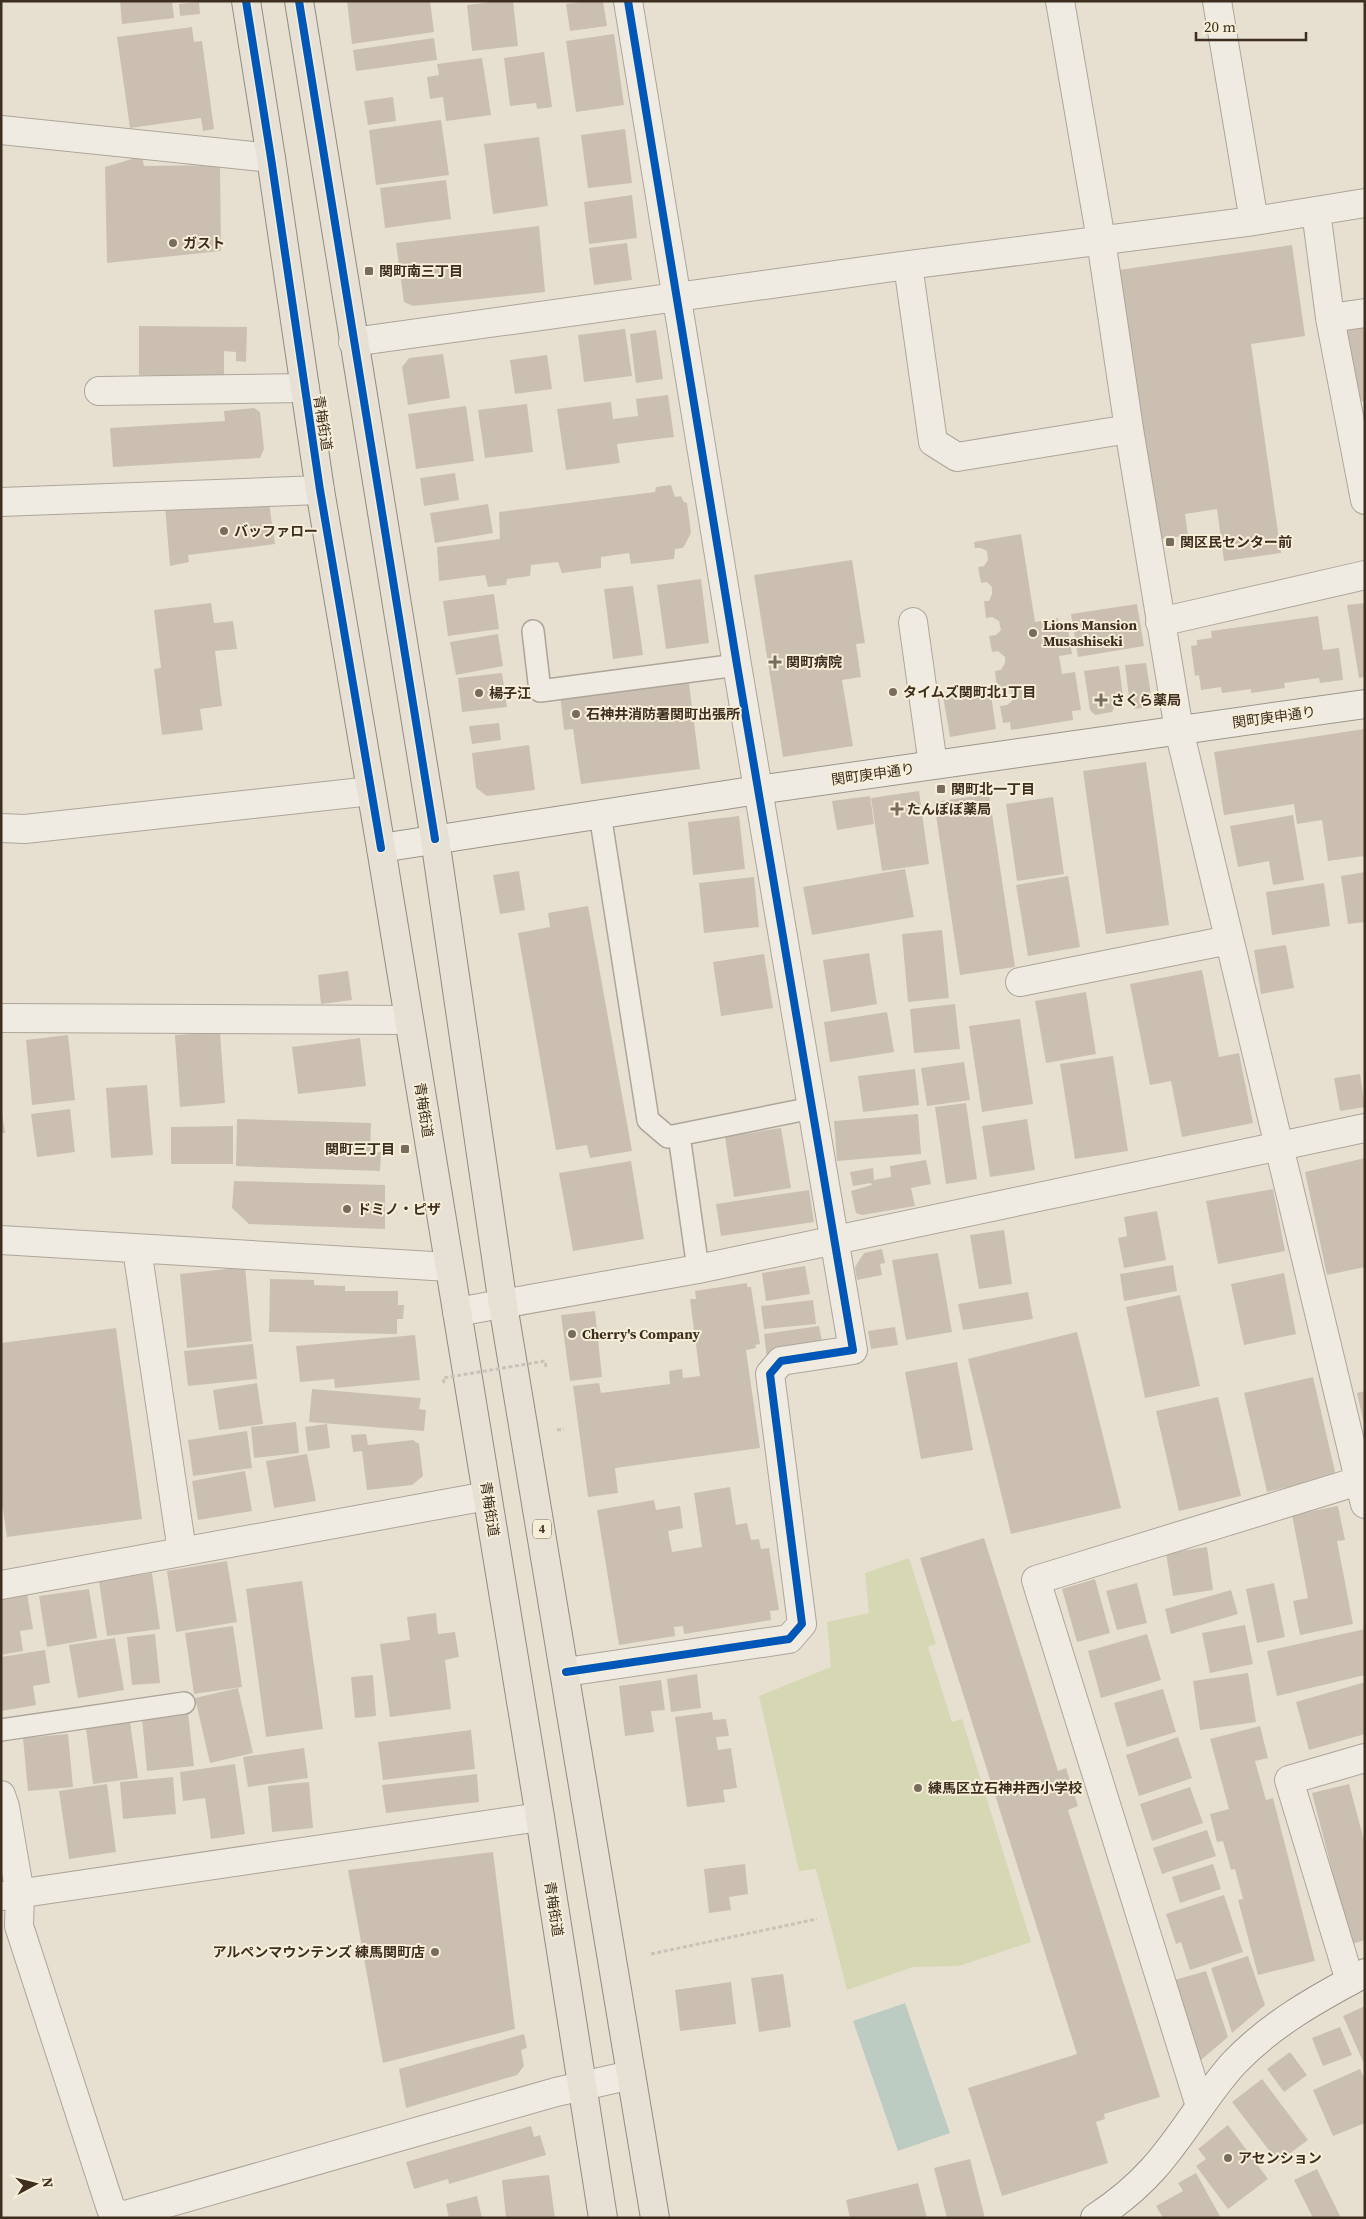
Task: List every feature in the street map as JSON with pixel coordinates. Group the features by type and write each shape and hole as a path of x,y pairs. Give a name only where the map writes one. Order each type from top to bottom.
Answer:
{"main road":[{"name":"青梅街道","path":"246,1 320,490 488,1496 603,2218"},
{"name":"4","path":"299,1 435,839 503,1305 566,1672 655,2218"}],"street":[{"path":"566,1672 789,1639 802,1624 770,1374 781,1361 853,1350 836,1240 737,665 628,1"},
{"path":"1060,1 1101,240 1129,429 1179,730 1277,1146 1363,1488 1036,1580 1200,2106"},
{"path":"1217,1 1254,221"},
{"path":"1,130 271,158"},
{"path":"353,342 676,299 908,265 1254,221 1365,203"},
{"path":"1316,211 1330,318 1365,500"},
{"path":"908,265 933,442 957,457 1129,429"},
{"path":"1330,318 1365,313"},
{"path":"99,391 304,388"},
{"path":"1,502 320,490"},
{"path":"1160,622 1365,575"},
{"path":"913,622 933,765"},
{"name":"関町庚申通り","path":"381,848 758,790 1365,704"},
{"path":"1,828 25,829 371,791"},
{"path":"1020,982 1228,940"},
{"path":"1,1018 409,1020"},
{"path":"457,1312 698,1269 1365,1128"},
{"path":"1,1240 450,1266"},
{"path":"137,1249 182,1551"},
{"path":"1,1585 488,1496"},
{"path":"1095,2218 1132,2189 1153,2169 1233,2064 1264,2035 1357,1977 1289,1780 1365,1758"},
{"path":"1,1795 6,1807 11,1895 19,1926 112,2209 122,2217 581,2085 631,2076"},
{"path":"11,1895 540,1817"}],"lane":[{"path":"533,631 540,690 737,665"},
{"path":"600,814 648,1120 668,1137 812,1108"},
{"path":"679,1135 698,1269"},
{"path":"1,1730 184,1703"}],"path":[{"path":"444,1383 443,1378 545,1361 546,1367"},
{"path":"556,1430 564,1429"},
{"path":"651,1954 817,1919"}],"green space":[{"path":"909,1558 936,1644 928,1647 952,1722 962,1719 1031,1942 959,1966 913,1967 847,1990 816,1869 799,1871 759,1696 831,1667 827,1622 869,1613 865,1573"}],"shaded area":[{"path":"905,2003 950,2133 898,2151 853,2021"}],"building":[{"path":"120,1 172,1 174,18 122,24"},
{"path":"347,1 430,1 434,32 352,44"},
{"path":"513,1 518,46 472,51 467,5"},
{"path":"603,1 607,26 570,31 566,4"},
{"path":"199,2 200,14 180,16 179,4"},
{"path":"192,27 194,42 202,41 214,129 203,131 201,118 130,128 117,37"},
{"path":"614,34 624,105 576,112 566,41"},
{"path":"434,38 437,60 356,71 353,50"},
{"path":"544,52 552,107 537,109 536,103 510,106 504,58"},
{"path":"482,58 491,115 446,121 443,97 430,99 427,77 439,75 437,64"},
{"path":"393,97 396,121 368,125 364,101"},
{"path":"441,120 449,175 376,185 369,130"},
{"path":"625,129 632,183 588,188 581,135"},
{"path":"539,137 548,206 493,214 484,144"},
{"path":"142,156 144,166 220,165 221,251 107,263 105,167"},
{"path":"446,180 451,219 385,228 380,188"},
{"path":"632,195 637,238 589,244 584,202"},
{"path":"539,226 545,292 413,306 404,302 396,243"},
{"path":"627,243 632,280 594,285 589,248"},
{"path":"1292,245 1305,336 1251,344 1281,553 1224,561 1217,509 1185,514 1188,535 1150,541 1112,271"},
{"path":"139,326 247,327 246,362 236,361 236,352 224,351 224,376 139,375"},
{"path":"1365,327 1365,401 1357,402 1345,330"},
{"path":"625,329 632,376 584,382 578,335"},
{"path":"656,330 663,379 636,383 630,334"},
{"path":"443,354 450,398 408,405 402,367 409,358"},
{"path":"547,355 552,389 515,394 510,360"},
{"path":"668,395 674,437 617,444 620,463 566,470 557,409 611,402 613,419 638,416 636,399"},
{"path":"527,404 533,452 485,458 478,410"},
{"path":"466,406 474,461 416,469 408,414"},
{"path":"254,408 260,412 264,449 260,458 113,467 110,428 225,421 224,411"},
{"path":"455,473 459,500 424,506 420,478"},
{"path":"671,485 675,497 681,496 684,502 687,503 691,533 683,548 675,549 674,559 631,564 629,553 601,557 601,568 562,573 558,562 531,565 530,576 507,579 506,585 488,587 485,575 439,581 437,547 500,539 499,512 655,492 656,487"},
{"path":"269,503 275,544 188,555 189,562 170,566 165,506"},
{"path":"488,504 493,533 435,543 430,513"},
{"name":"Lions Mansion Musashiseki","path":"1021,534 1035,622 1058,618 1060,630 1068,629 1072,654 1059,656 1062,674 1075,672 1081,710 1072,711 1073,720 1011,730 1010,722 1003,723 1000,706 1007,705 1012,701 1011,691 1005,687 997,688 995,671 1001,670 1005,663 1005,657 998,651 992,652 989,636 996,635 1001,630 999,621 992,617 986,618 984,601 989,601 992,587 987,582 981,583 978,567 984,566 988,560 987,551 975,548 974,542"},
{"path":"852,560 865,643 856,644 861,677 842,680 853,746 783,757 754,575"},
{"path":"701,579 709,643 666,649 657,585"},
{"path":"633,586 643,655 613,659 604,589"},
{"path":"494,594 499,629 448,636 443,601"},
{"path":"211,603 214,623 233,621 237,649 215,651 222,706 200,709 203,730 162,735 154,669 161,668 154,610"},
{"path":"1365,603 1365,677 1359,678 1347,605"},
{"path":"1137,604 1144,646 1078,657 1071,614"},
{"path":"1318,616 1323,650 1339,648 1343,680 1320,683 1319,678 1284,683 1285,688 1251,693 1251,689 1222,693 1221,687 1201,690 1199,675 1195,676 1191,646 1197,645 1197,640 1212,638 1211,631"},
{"path":"498,634 503,666 456,675 450,642"},
{"path":"1146,663 1152,701 1147,707 1135,709 1130,705 1125,665"},
{"path":"1119,666 1124,703 1115,705 1112,712 1095,715 1090,710 1084,671"},
{"path":"502,673 507,707 462,712 458,678"},
{"path":"688,676 700,769 581,784 573,729 564,730 560,693"},
{"path":"990,688 996,729 950,737 943,696"},
{"path":"499,723 501,740 472,744 469,726"},
{"path":"1364,729 1365,856 1328,861 1322,820 1297,824 1294,804 1224,815 1214,752"},
{"path":"529,745 535,790 487,796 476,788 472,753"},
{"path":"1146,762 1169,925 1106,934 1083,771"},
{"path":"919,791 929,864 882,871 871,798"},
{"path":"989,794 1015,967 960,975 934,802"},
{"path":"870,796 874,824 837,830 832,801"},
{"path":"1053,797 1064,874 1017,881 1006,804"},
{"path":"1293,815 1304,880 1273,885 1269,861 1238,867 1230,826"},
{"path":"739,816 745,869 693,875 688,822"},
{"path":"905,869 914,917 812,935 803,887"},
{"path":"519,871 525,910 500,914 493,875"},
{"path":"1365,872 1365,922 1348,924 1341,876"},
{"path":"1068,876 1080,947 1028,956 1016,885"},
{"path":"754,877 759,927 704,933 699,883"},
{"path":"1324,883 1330,926 1272,935 1266,892"},
{"path":"588,906 632,1151 590,1158 587,1145 556,1150 518,933 550,927 548,913"},
{"path":"942,930 949,998 908,1002 902,934"},
{"path":"1286,945 1294,988 1261,994 1254,950"},
{"path":"869,953 877,1004 831,1012 823,960"},
{"path":"764,954 773,1008 721,1016 713,962"},
{"path":"1202,970 1219,1057 1239,1053 1253,1123 1182,1137 1171,1081 1150,1085 1130,984"},
{"path":"348,971 352,1000 321,1004 318,975"},
{"path":"1086,992 1096,1054 1046,1063 1035,1001"},
{"path":"955,1004 960,1049 914,1053 910,1009"},
{"path":"887,1012 894,1052 830,1062 824,1022"},
{"path":"1020,1019 1033,1104 982,1112 969,1026"},
{"path":"220,1032 225,1103 180,1107 175,1035"},
{"path":"68,1035 75,1100 32,1105 26,1040"},
{"path":"360,1038 366,1086 298,1094 292,1047"},
{"path":"1113,1056 1128,1151 1075,1159 1060,1064"},
{"path":"964,1062 970,1100 927,1106 921,1068"},
{"path":"915,1069 919,1105 863,1112 858,1076"},
{"path":"1360,1074 1365,1107 1340,1111 1334,1078"},
{"path":"147,1085 153,1155 111,1158 106,1088"},
{"path":"966,1103 977,1179 946,1184 935,1107"},
{"path":"1,1109 5,1133 1,1133"},
{"path":"70,1109 75,1152 37,1157 31,1114"},
{"path":"918,1114 921,1154 837,1161 834,1121"},
{"path":"237,1119 371,1123 370,1152 381,1152 380,1171 236,1166"},
{"path":"1027,1119 1035,1170 990,1177 982,1126"},
{"path":"233,1126 233,1164 171,1164 171,1127"},
{"path":"781,1128 791,1188 734,1197 725,1137"},
{"path":"1365,1158 1365,1267 1327,1275 1305,1172"},
{"path":"926,1160 931,1184 911,1188 915,1206 862,1215 856,1213 851,1191 872,1185 871,1183 853,1186 850,1172 873,1168 874,1180 891,1177 890,1166"},
{"path":"631,1161 644,1239 573,1251 559,1173"},
{"path":"234,1181 385,1185 385,1229 249,1224 232,1208"},
{"path":"1273,1189 1285,1251 1218,1264 1206,1201"},
{"path":"809,1190 814,1222 721,1236 716,1204"},
{"path":"1157,1211 1166,1260 1124,1268 1118,1238 1127,1236 1124,1217"},
{"path":"1004,1230 1012,1284 979,1289 970,1235"},
{"path":"882,1249 885,1263 880,1264 882,1275 857,1280 855,1267 864,1253"},
{"path":"938,1253 952,1332 906,1340 892,1260"},
{"path":"1173,1265 1177,1291 1124,1301 1120,1274"},
{"path":"805,1266 810,1294 766,1301 762,1273"},
{"path":"245,1267 252,1341 187,1348 180,1274"},
{"path":"1284,1273 1296,1334 1244,1345 1231,1284"},
{"path":"270,1279 314,1280 314,1285 345,1286 345,1291 398,1291 398,1305 404,1305 403,1319 397,1319 397,1334 269,1332"},
{"path":"747,1283 747,1287 751,1287 760,1344 755,1345 756,1348 746,1350 760,1448 615,1468 618,1493 588,1497 573,1386 599,1383 601,1393 670,1384 669,1371 682,1369 683,1378 700,1376 690,1299 696,1299 695,1291"},
{"path":"1028,1292 1033,1319 963,1330 958,1304"},
{"path":"1180,1295 1200,1386 1145,1398 1126,1307"},
{"path":"813,1300 816,1324 764,1329 761,1306"},
{"path":"595,1311 602,1377 570,1381 561,1315"},
{"path":"819,1326 822,1341 767,1359 764,1334"},
{"path":"895,1327 898,1345 871,1349 868,1331"},
{"path":"116,1328 142,1519 7,1537 1,1496 1,1343"},
{"path":"1077,1332 1121,1508 1011,1534 968,1359"},
{"path":"415,1335 420,1380 335,1388 334,1379 300,1382 296,1346"},
{"path":"253,1344 257,1379 188,1386 184,1351"},
{"path":"957,1362 973,1450 921,1459 905,1372"},
{"path":"1313,1377 1336,1476 1267,1492 1244,1393"},
{"path":"257,1383 263,1424 219,1430 213,1390"},
{"path":"312,1389 421,1398 419,1409 426,1410 424,1431 309,1422"},
{"path":"1365,1391 1365,1423 1364,1424 1357,1393"},
{"path":"1218,1397 1241,1496 1179,1511 1156,1411"},
{"path":"296,1422 299,1453 254,1458 251,1427"},
{"path":"327,1424 330,1448 308,1451 305,1427"},
{"path":"247,1431 252,1468 193,1476 188,1440"},
{"path":"366,1434 368,1445 413,1440 419,1444 423,1476 412,1485 367,1490 362,1451 353,1452 351,1435"},
{"path":"307,1454 316,1501 274,1508 266,1461"},
{"path":"245,1471 252,1511 198,1520 192,1481"},
{"path":"730,1487 736,1525 747,1523 751,1540 759,1539 761,1549 769,1548 779,1610 770,1611 771,1620 684,1634 683,1626 674,1627 675,1636 619,1645 597,1510 654,1500 656,1510 680,1506 683,1528 668,1531 672,1552 702,1547 694,1493"},
{"path":"1338,1506 1345,1540 1337,1541 1353,1624 1300,1635 1293,1601 1308,1598 1292,1515"},
{"path":"984,1538 1058,1771 1066,1768 1078,1806 1068,1810 1160,2097 1104,2114 1105,2119 1096,2122 1108,2163 1002,2196 968,2088 1077,2054 920,1558"},
{"path":"1207,1547 1213,1590 1173,1596 1166,1553"},
{"path":"227,1561 237,1622 176,1632 167,1571"},
{"path":"152,1573 160,1629 107,1636 99,1581"},
{"path":"1095,1579 1110,1633 1077,1642 1062,1589"},
{"path":"302,1581 323,1729 266,1737 246,1589"},
{"path":"1137,1583 1147,1623 1117,1630 1106,1591"},
{"path":"1274,1583 1285,1637 1257,1643 1246,1589"},
{"path":"89,1589 97,1638 47,1647 39,1596"},
{"path":"1231,1590 1238,1614 1171,1634 1165,1609"},
{"path":"27,1593 33,1629 20,1631 23,1651 1,1655 1,1597"},
{"path":"436,1613 438,1634 455,1632 459,1657 445,1660 451,1709 390,1717 380,1644 410,1640 407,1617"},
{"path":"1245,1625 1253,1664 1210,1673 1202,1633"},
{"path":"233,1626 242,1687 194,1694 185,1633"},
{"path":"1365,1629 1365,1675 1277,1696 1267,1651"},
{"path":"155,1634 160,1683 132,1685 127,1637"},
{"path":"1147,1634 1161,1680 1101,1698 1088,1651"},
{"path":"115,1638 124,1690 78,1698 69,1645"},
{"path":"45,1650 50,1683 33,1686 36,1705 1,1711 1,1657"},
{"path":"1248,1673 1256,1722 1200,1730 1193,1681"},
{"path":"697,1674 701,1708 671,1712 667,1679"},
{"path":"373,1675 376,1716 355,1718 351,1677"},
{"path":"661,1680 665,1710 651,1711 654,1732 625,1736 619,1686"},
{"path":"1365,1682 1365,1734 1309,1750 1296,1702"},
{"path":"238,1688 253,1753 210,1763 195,1698"},
{"path":"1163,1689 1176,1732 1127,1747 1114,1703"},
{"path":"712,1712 713,1720 726,1719 729,1736 716,1737 718,1750 731,1748 737,1788 723,1790 725,1802 687,1807 675,1717"},
{"path":"188,1713 194,1766 147,1771 142,1718"},
{"path":"130,1722 138,1778 93,1784 86,1728"},
{"path":"1260,1726 1268,1758 1255,1761 1266,1800 1273,1798 1315,1961 1258,1975 1238,1900 1243,1899 1235,1869 1231,1870 1223,1841 1217,1842 1210,1814 1229,1809 1210,1739"},
{"path":"471,1730 475,1769 383,1780 378,1742"},
{"path":"68,1734 73,1787 28,1791 23,1738"},
{"path":"1178,1737 1192,1778 1139,1796 1126,1755"},
{"path":"304,1748 308,1778 248,1787 243,1757"},
{"path":"235,1764 245,1834 211,1839 205,1798 183,1801 180,1772"},
{"path":"477,1774 479,1802 386,1813 382,1785"},
{"path":"173,1777 176,1814 123,1819 120,1782"},
{"path":"309,1782 313,1828 272,1832 268,1786"},
{"path":"107,1784 116,1852 69,1859 59,1791"},
{"path":"1349,1784 1365,1844 1365,1940 1351,1944 1312,1793"},
{"path":"1190,1787 1203,1823 1152,1841 1140,1804"},
{"path":"1207,1830 1216,1856 1162,1874 1153,1848"},
{"path":"493,1852 515,2029 383,2063 348,1870"},
{"path":"745,1864 748,1894 729,1897 731,1910 709,1913 704,1869"},
{"path":"1213,1864 1221,1889 1180,1903 1172,1877"},
{"path":"1224,1895 1243,1952 1190,1970 1181,1942 1176,1944 1166,1914"},
{"path":"1248,1956 1265,2005 1232,2033 1211,1968"},
{"path":"1206,1971 1228,2037 1195,2065 1171,1981"},
{"path":"783,1974 791,2027 759,2032 751,1978"},
{"path":"731,1982 736,2024 680,2031 675,1990"},
{"path":"1365,2006 1365,2066 1343,2016"},
{"path":"1340,2027 1352,2055 1323,2066 1312,2038"},
{"path":"524,2034 527,2048 521,2050 524,2066 517,2075 406,2108 399,2069"},
{"path":"1290,2052 1307,2075 1284,2092 1267,2069"},
{"path":"1360,2069 1365,2080 1365,2123 1333,2136 1313,2090"},
{"path":"1262,2079 1308,2140 1278,2162 1232,2102"},
{"path":"1228,2125 1268,2179 1228,2209 1196,2166 1206,2159 1198,2149"},
{"path":"531,2126 534,2137 540,2135 546,2155 449,2184 448,2179 414,2189 406,2162"},
{"path":"970,2159 985,2218 947,2218 934,2168"},
{"path":"1317,2169 1341,2218 1313,2218 1294,2180"},
{"path":"1196,2173 1221,2218 1163,2218 1156,2206 1183,2191 1178,2183"},
{"path":"549,2175 555,2218 506,2218 502,2180"},
{"path":"918,2183 927,2218 850,2218 846,2200"},
{"path":"477,2196 482,2218 449,2218 446,2204"}],"cycle path":[{"path":"246,1 320,490 381,848"},
{"path":"299,1 435,839"},
{"path":"566,1672 789,1639 802,1624 770,1374 781,1361 853,1350 737,665 628,1"}],"place":[{"name":"ガスト","path":"173,243"},
{"name":"関町南三丁目","path":"369,271"},
{"name":"バッファロー","path":"224,531"},
{"name":"関区民センター前","path":"1170,542"},
{"name":"Lions Mansion Musashiseki","path":"1033,633"},
{"name":"関町病院","path":"775,662"},
{"name":"タイムズ関町北1丁目","path":"893,692"},
{"name":"楊子江","path":"479,693"},
{"name":"さくら薬局","path":"1101,700"},
{"name":"石神井消防署関町出張所","path":"576,714"},
{"name":"関町北一丁目","path":"941,789"},
{"name":"たんぽぽ薬局","path":"897,809"},
{"name":"関町三丁目","path":"405,1149"},
{"name":"ドミノ・ピザ","path":"347,1209"},
{"name":"Cherry's Company","path":"572,1334"},
{"name":"練馬区立石神井西小学校","path":"918,1788"},
{"name":"アルペンマウンテンズ 練馬関町店","path":"435,1952"},
{"name":"アセンション","path":"1228,2158"}]}
